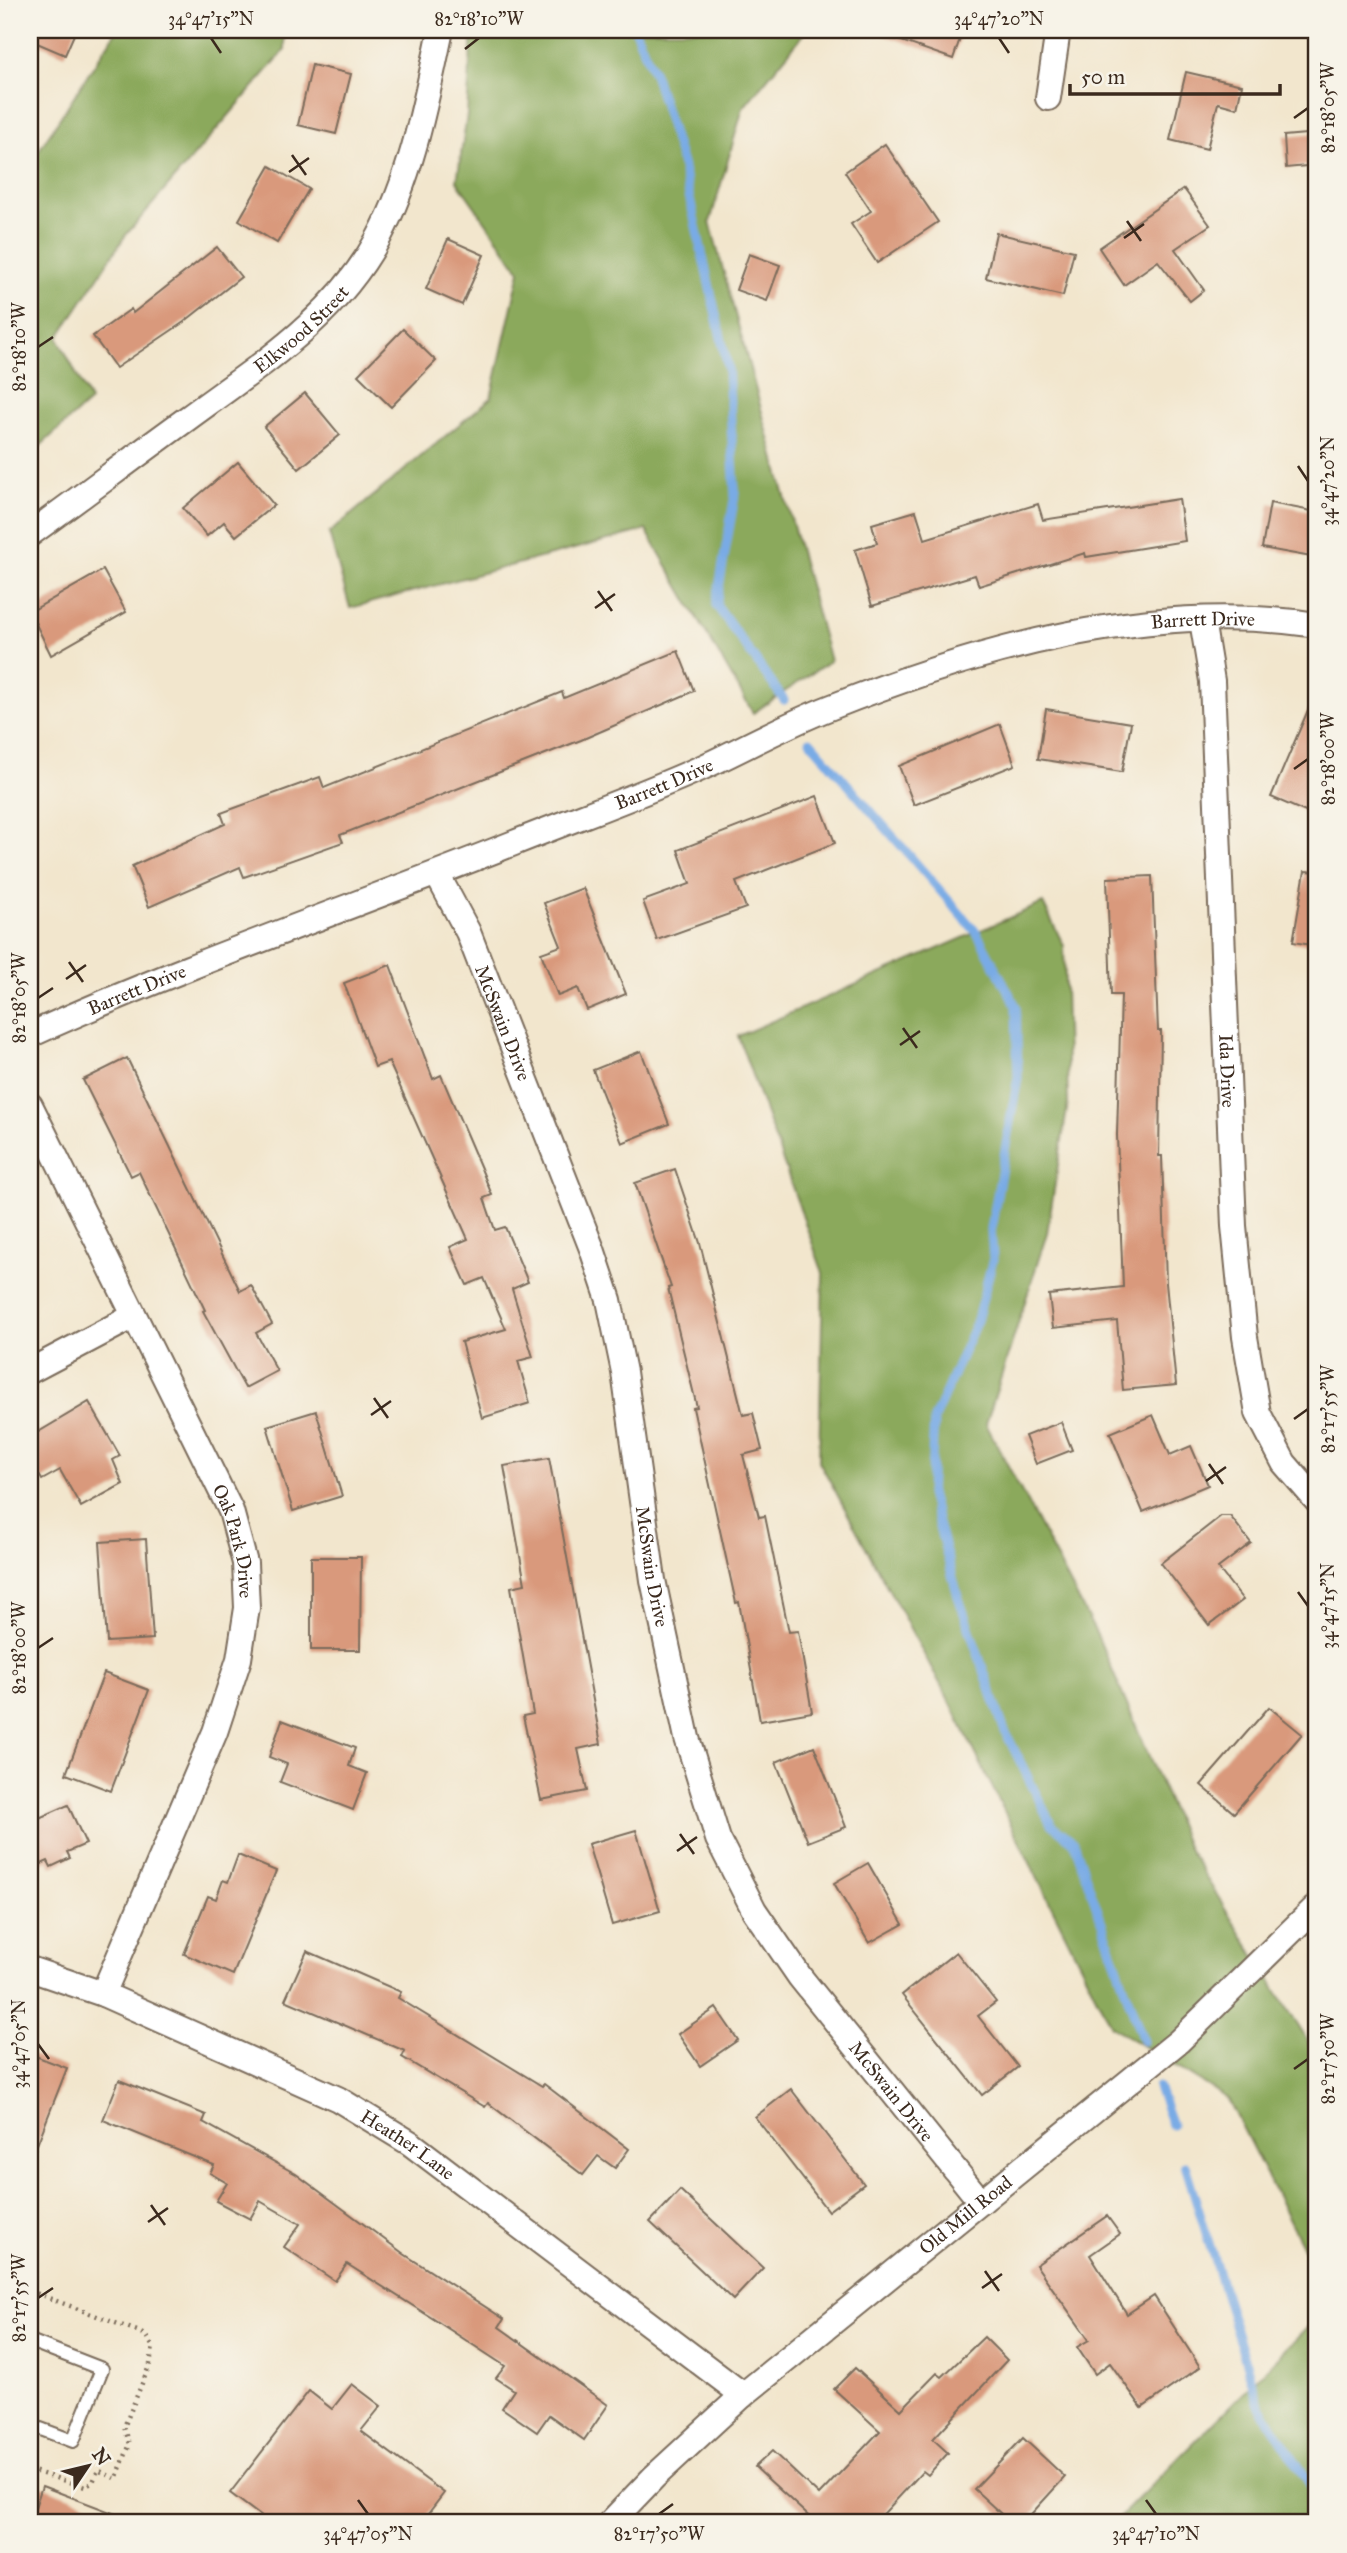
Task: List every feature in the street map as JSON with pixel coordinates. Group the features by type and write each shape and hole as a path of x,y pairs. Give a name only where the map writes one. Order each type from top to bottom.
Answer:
{"street":[{"name":"Elkwood Street","path":"30,534 290,343 339,297 378,239 407,170 441,30"},
{"path":"1048,98 1058,30"},
{"name":"Barrett Drive","path":"30,1035 255,942 437,874 697,770 829,708 918,677 1084,630 1128,622 1272,618 1317,625"},
{"name":"Ida Drive","path":"1202,620 1212,681 1234,1226 1245,1336 1258,1413 1284,1463 1317,1501"},
{"name":"McSwain Drive","path":"437,874 468,932 592,1249 609,1300 624,1372 653,1580 687,1738 718,1839 754,1910 800,1977 981,2203"},
{"name":"Oak Park Drive","path":"30,1105 231,1511 245,1563 247,1608 239,1659 215,1732 103,1994"},
{"path":"30,1371 134,1316"},
{"name":"Old Mill Road","path":"610,2523 654,2477 743,2395 1179,2041 1317,1906"},
{"name":"Heather Lane","path":"30,1969 103,1994 338,2099 410,2143 743,2395"}],"lane":[{"path":"30,2341 102,2369 73,2441 30,2425"}],"green space":[{"path":"117,30 285,30 285,50 125,236 58,338 90,401 30,455 30,164"},
{"path":"472,30 807,30 743,108 710,222 830,661 753,713 646,530 350,608 329,533 491,398 520,271 457,181 467,115"},
{"path":"1043,903 1064,946 1068,1103 1047,1233 986,1424 1098,1637 1189,1850 1317,2056 1317,2275 1228,2099 1111,2026 950,1702 819,1461 823,1273 738,1036"},
{"path":"1317,2318 1317,2523 1114,2523"}],"building":[{"path":"30,30 76,30 65,55 30,40"},
{"path":"879,30 963,30 953,59 878,33"},
{"path":"312,65 351,74 336,134 298,125"},
{"path":"1186,72 1242,85 1237,108 1218,103 1207,149 1170,140"},
{"path":"1317,133 1317,165 1286,168 1284,136"},
{"path":"885,144 938,222 877,263 851,224 871,211 845,172"},
{"path":"270,166 309,189 277,243 239,220"},
{"path":"1184,189 1210,225 1175,249 1204,290 1190,301 1158,261 1124,285 1099,248"},
{"path":"996,233 1074,251 1063,296 986,278"},
{"path":"448,239 484,255 462,305 426,289"},
{"path":"217,247 241,277 184,322 116,368 93,336 131,309 133,313"},
{"path":"749,254 780,265 767,301 736,290"},
{"path":"403,329 436,361 391,407 358,375"},
{"path":"305,393 340,435 299,469 264,427"},
{"path":"238,462 274,505 236,536 224,522 207,536 183,508"},
{"path":"1179,499 1185,541 1086,557 1085,553 979,586 975,575 872,606 855,550 877,543 872,524 916,511 925,539 1038,504 1043,520"},
{"path":"1270,503 1317,512 1317,558 1262,548"},
{"path":"103,570 126,612 51,655 30,612"},
{"path":"678,651 694,691 581,740 340,835 343,842 244,877 240,867 149,907 132,866 225,824 221,813 320,777 324,788 562,692 564,698"},
{"path":"1317,689 1317,817 1271,797"},
{"path":"1046,709 1131,723 1122,772 1038,759"},
{"path":"1000,724 1015,765 914,805 899,766"},
{"path":"817,796 835,843 736,882 746,908 657,940 643,901 690,884 678,850"},
{"path":"1305,871 1317,872 1317,946 1293,942"},
{"path":"1152,876 1158,1031 1161,1031 1159,1156 1162,1156 1166,1283 1176,1385 1123,1390 1117,1321 1053,1328 1049,1295 1123,1287 1117,1135 1121,995 1111,995 1107,878"},
{"path":"583,888 626,994 587,1010 578,988 558,996 541,953 561,946 544,903"},
{"path":"390,965 433,1079 441,1075 492,1195 484,1198 495,1230 505,1227 528,1282 512,1289 533,1357 518,1361 530,1403 482,1418 461,1342 506,1329 484,1278 467,1285 450,1247 468,1239 389,1062 375,1067 344,983"},
{"path":"641,1051 669,1124 622,1143 593,1070"},
{"path":"127,1058 240,1291 251,1285 272,1324 256,1333 277,1371 245,1388 203,1311 205,1310 139,1172 131,1176 83,1080"},
{"path":"675,1169 700,1243 743,1415 753,1413 762,1450 743,1455 759,1517 765,1516 789,1632 798,1631 812,1712 760,1721 739,1602 736,1603 693,1408 697,1407 668,1288 671,1287 635,1183"},
{"path":"89,1402 120,1456 113,1460 123,1484 81,1507 60,1470 42,1480 30,1459 30,1437"},
{"path":"316,1411 342,1496 293,1511 267,1426"},
{"path":"1153,1415 1170,1455 1191,1446 1208,1485 1143,1512 1110,1433"},
{"path":"1061,1422 1072,1450 1036,1464 1025,1436"},
{"path":"549,1458 601,1744 578,1749 587,1791 541,1800 523,1716 533,1714 511,1587 525,1584 504,1466"},
{"path":"1221,1516 1230,1516 1251,1543 1218,1568 1243,1600 1209,1625 1161,1563"},
{"path":"146,1539 153,1639 107,1642 100,1542"},
{"path":"311,1557 361,1557 360,1650 311,1650"},
{"path":"104,1673 149,1690 111,1791 66,1774"},
{"path":"1269,1707 1302,1734 1234,1813 1201,1785"},
{"path":"282,1720 355,1748 349,1766 367,1773 353,1810 280,1782 287,1764 269,1757"},
{"path":"814,1746 846,1827 808,1842 776,1762"},
{"path":"68,1805 86,1844 67,1852 70,1858 51,1867 48,1861 30,1869 30,1822"},
{"path":"636,1830 660,1911 612,1925 588,1844"},
{"path":"238,1855 276,1871 233,1975 184,1954 208,1896 216,1899 223,1880 228,1882"},
{"path":"868,1863 903,1924 869,1943 834,1883"},
{"path":"307,1951 401,1992 398,1998 542,2086 544,2084 629,2149 615,2168 598,2156 583,2175 488,2103 485,2107 402,2057 405,2051 285,2000"},
{"path":"956,1952 996,2002 978,2016 1018,2067 982,2095 902,1995"},
{"path":"716,2008 738,2040 700,2066 678,2034"},
{"path":"30,2054 67,2068 31,2160 30,2160"},
{"path":"119,2080 206,2115 203,2122 296,2174 404,2254 504,2319 499,2327 608,2405 584,2440 549,2415 537,2432 502,2408 514,2390 496,2378 505,2366 432,2318 347,2264 335,2281 284,2247 300,2224 260,2201 250,2219 216,2201 227,2183 210,2173 214,2165 103,2120"},
{"path":"791,2089 864,2184 828,2211 755,2117"},
{"path":"680,2190 763,2268 733,2300 650,2222"},
{"path":"1107,2216 1120,2234 1090,2255 1127,2314 1154,2296 1200,2367 1142,2408 1110,2363 1095,2374 1077,2347 1089,2340 1036,2265"},
{"path":"984,2337 1007,2360 933,2439 948,2453 928,2475 923,2471 875,2523 816,2523 755,2467 772,2451 819,2495 880,2431 834,2389 855,2368 901,2410 937,2373 942,2377"},
{"path":"352,2384 381,2406 361,2431 444,2493 421,2523 270,2523 230,2493 309,2391 332,2409"},
{"path":"1023,2438 1065,2477 1023,2523 1011,2523 974,2489"},
{"path":"42,2486 134,2521 30,2523"}],"waterway":[{"path":"635,30 655,76 682,164 728,368 735,495 716,605 784,700"},
{"path":"810,741 977,933 1016,1006 1018,1077 991,1229 993,1259 977,1320 934,1419 930,1494 958,1596 1004,1729 1051,1824 1074,1842 1143,2041"},
{"path":"1158,2087 1172,2125"},
{"path":"1185,2165 1259,2405 1317,2495"}]}
